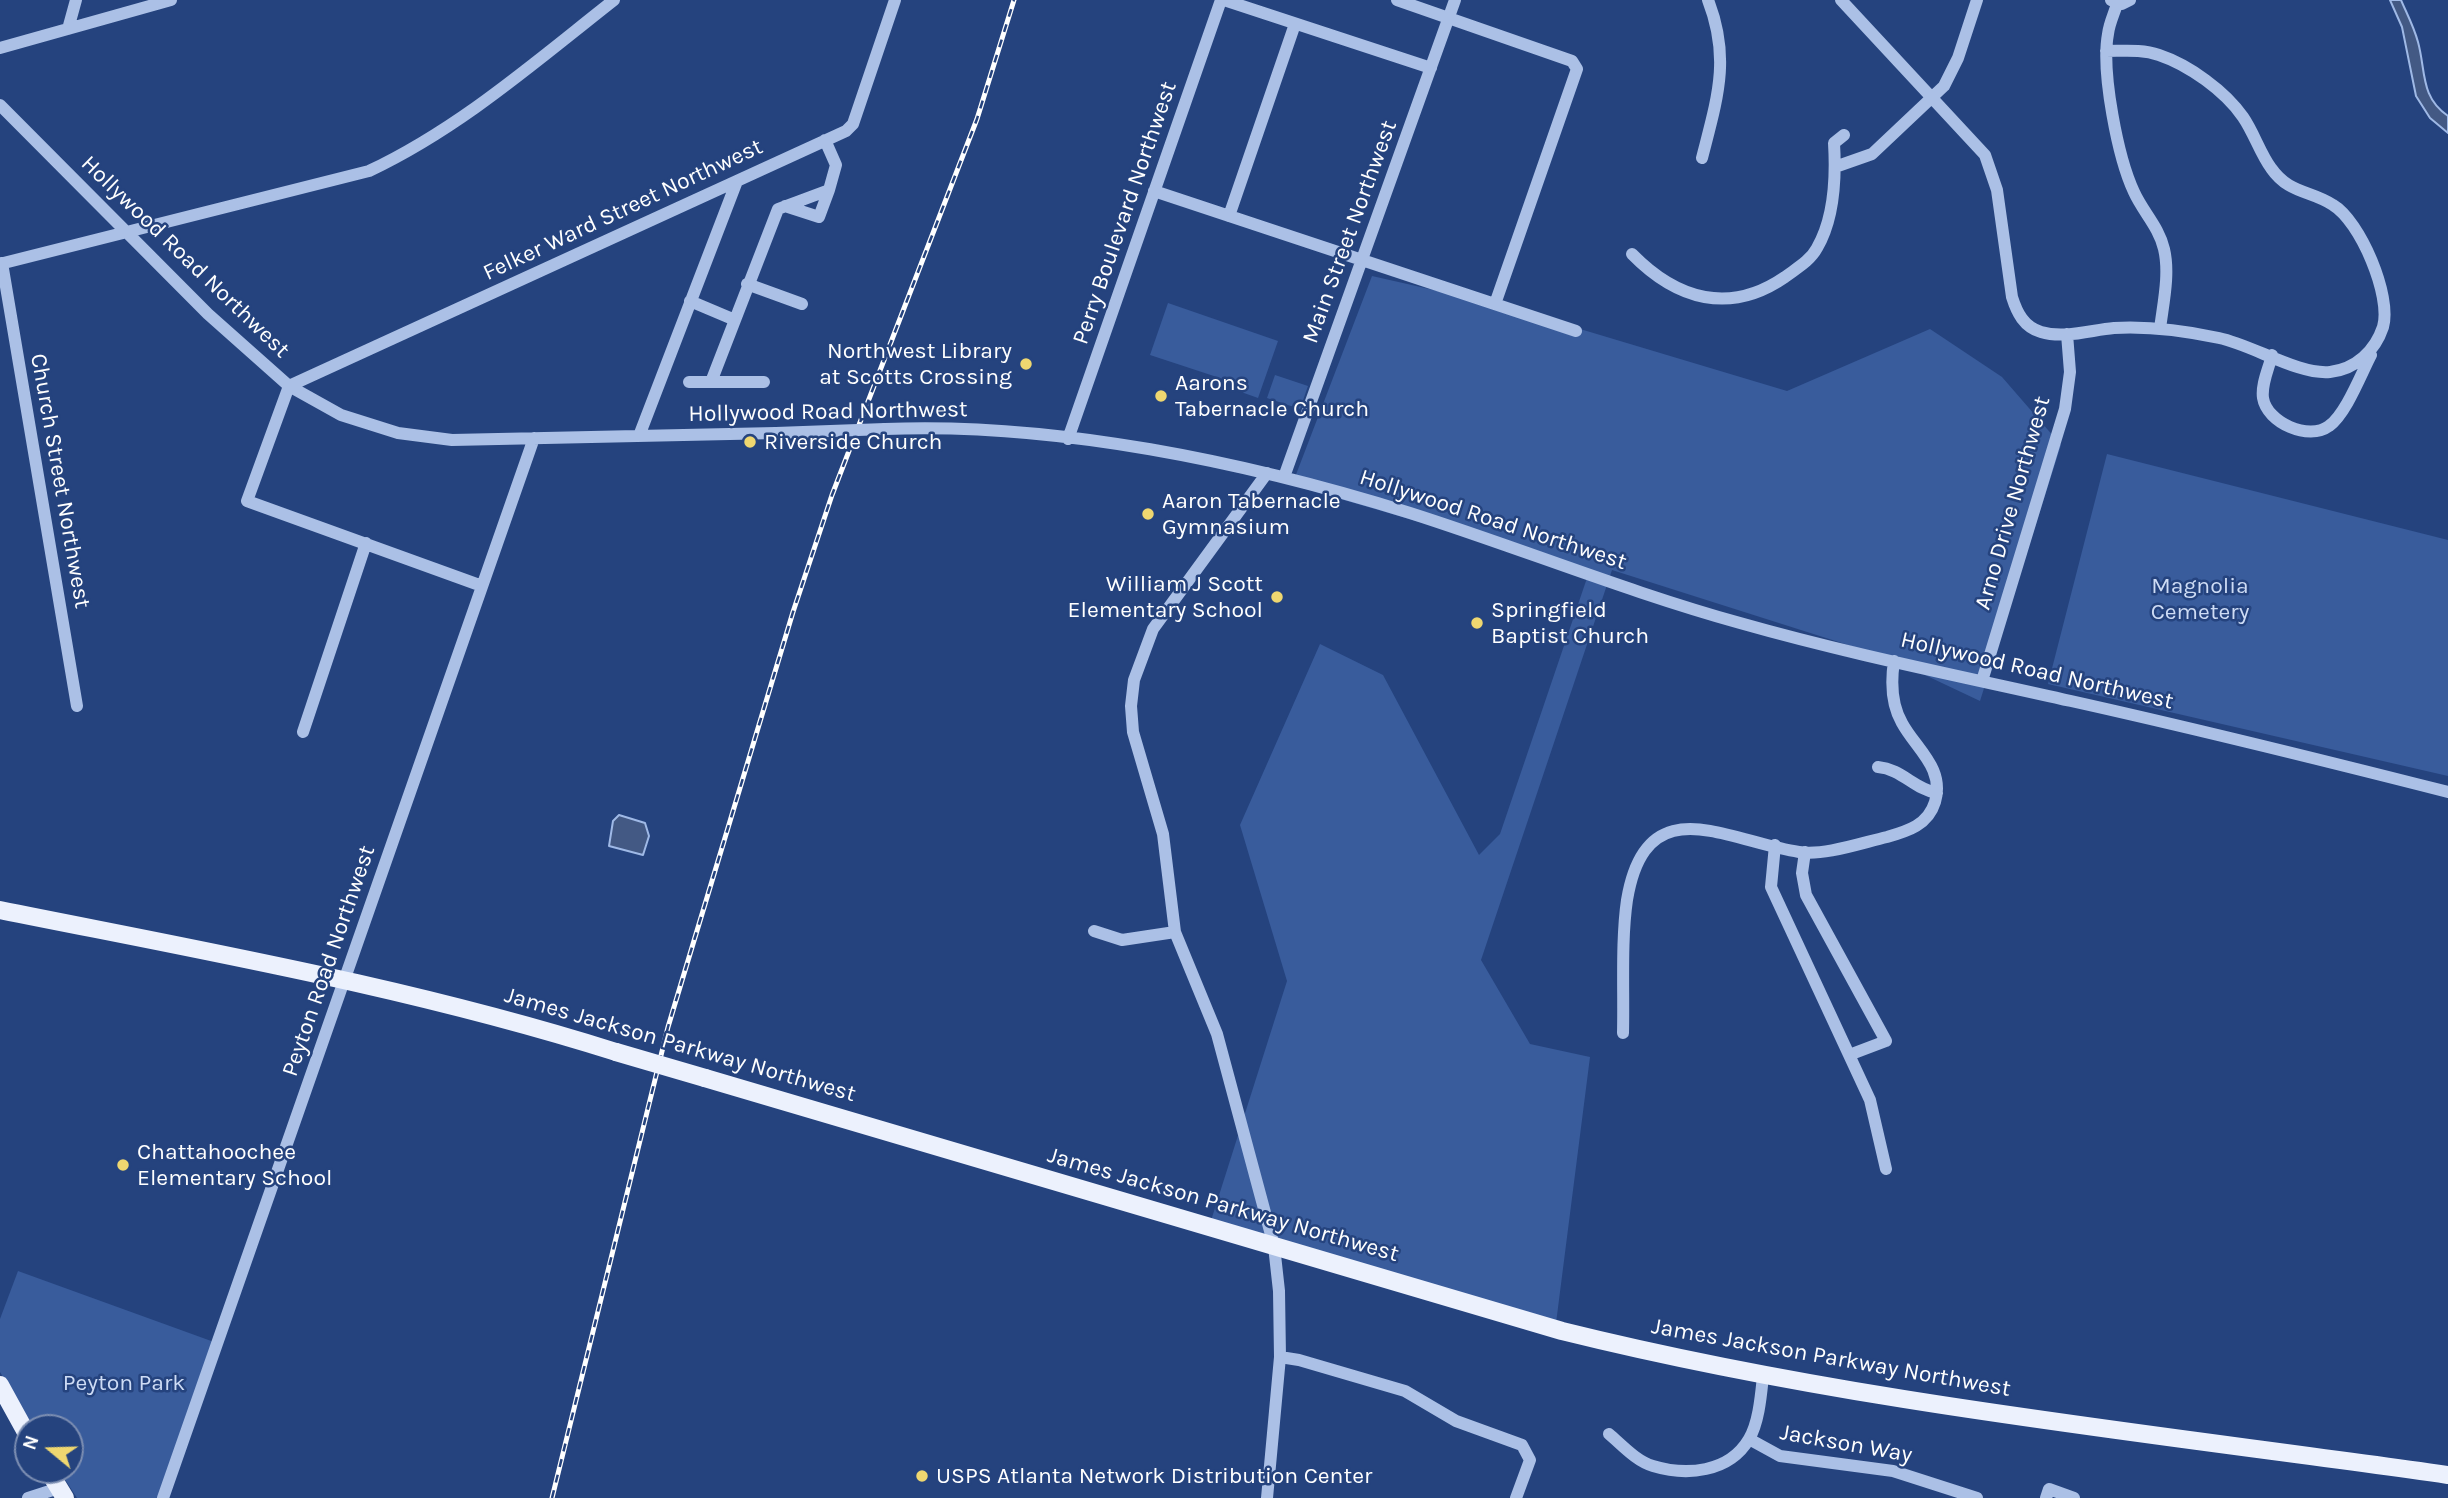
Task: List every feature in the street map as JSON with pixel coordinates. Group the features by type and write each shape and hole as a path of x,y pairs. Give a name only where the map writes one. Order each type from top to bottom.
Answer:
{"main road":[{"name":"James Jackson Parkway Northwest","path":"0,910 345,979 510,1019 1562,1331 1763,1376 2448,1475"},
{"path":"0,1384 16,1414"}],"street":[{"path":"68,29 76,0"},
{"path":"0,48 171,0"},
{"path":"1,264 356,176 381,166 415,149 478,107 614,0"},
{"name":"Felker Ward Street Northwest","path":"289,386 846,131 853,124 895,0"},
{"path":"1223,0 1431,68"},
{"name":"Perry Boulevard Northwest","path":"1069,439 1223,0"},
{"path":"1396,0 1572,61 1577,69 1495,304"},
{"name":"Main Street Northwest","path":"1284,477 1455,0"},
{"path":"1702,158 1722,65 1716,19 1708,0"},
{"path":"1841,0 1976,142 1992,169 2016,312 2038,331 2067,334 2116,328 2160,330 2220,338 2306,369 2329,372 2351,366 2373,351"},
{"path":"1835,167 1872,154 1944,86 1958,58 1977,0"},
{"path":"2119,1 2108,34 2108,82 2125,171 2135,195 2157,229 2165,250 2166,271 2160,330"},
{"path":"1229,216 1295,24"},
{"path":"2106,51 2139,51 2158,55 2210,84 2241,114 2269,167 2280,180 2297,192 2332,204 2350,218 2360,234 2384,301 2384,325 2336,420 2327,428 2313,432 2280,422 2266,407 2262,389 2272,355"},
{"name":"Hollywood Road Northwest","path":"0,105 208,314 289,386 341,415 398,433 452,440 884,429 967,430 1069,439 1167,453 1284,477 1408,512 1735,622 1894,661 2256,742 2448,792"},
{"path":"1632,254 1659,280 1685,293 1710,298 1750,297 1806,262 1816,251 1824,235 1835,167 1834,143 1844,135"},
{"path":"785,206 819,217 836,164 825,141"},
{"path":"639,436 737,181"},
{"path":"711,382 772,218 778,209 829,190"},
{"path":"1154,191 1576,331"},
{"name":"Church Street Northwest","path":"1,264 77,706"},
{"path":"747,284 803,304"},
{"path":"690,301 735,320"},
{"name":"Arno Drive Northwest","path":"1982,681 2065,410 2070,372 2067,334"},
{"path":"689,382 764,382"},
{"path":"289,386 247,501 482,586"},
{"name":"Peyton Road Northwest","path":"163,1498 534,438"},
{"path":"1267,473 1153,629 1134,680 1133,733 1163,834 1175,932 1217,1034 1274,1246 1279,1291 1280,1357 1267,1498"},
{"path":"303,732 366,543"},
{"path":"1623,1033 1627,900 1639,864 1654,839 1668,830 1691,828 1805,852 1825,852 1911,830 1924,822 1937,793 1937,775 1901,722 1891,682 1894,661"},
{"path":"1878,767 1895,770 1920,789 1937,793"},
{"path":"1776,845 1772,887 1870,1100 1886,1169"},
{"path":"1805,852 1802,873 1806,895 1886,1041 1849,1055"},
{"path":"1094,931 1122,940 1175,932"},
{"path":"1280,1357 1405,1391 1456,1421 1522,1445 1528,1451 1530,1460 1519,1497"},
{"path":"1609,1434 1637,1458 1652,1466 1698,1471 1722,1464 1749,1439 1763,1376"},
{"name":"Jackson Way","path":"1749,1439 1780,1456 1893,1471 1977,1498"},
{"path":"2046,1498 2049,1489 2074,1498"},
{"path":"28,1498 62,1493"}],"green space":[{"path":"1372,276 1500,305 1787,391 1930,329 2002,377 2061,445 1980,701 1889,658 1612,570 1481,960 1530,1044 1590,1057 1555,1331 1208,1230 1287,981 1240,825 1320,644 1383,675 1479,855 1500,834 1587,578 1516,550 1292,485"},
{"path":"1168,303 1278,341 1258,398 1244,393 1226,380 1150,355"},
{"path":"1275,375 1308,386 1300,409 1267,398"},
{"name":"Magnolia Cemetery","path":"2107,454 2448,540 2448,776 2048,684"},
{"name":"Peyton Park","path":"18,1271 214,1342 159,1498 77,1498 68,1484 84,1484 84,1414 26,1414 0,1372 0,1319"}],"shaded area":[{"path":"2390,0 2401,0 2418,42 2428,92 2439,109 2448,116 2448,133 2430,118 2416,96 2402,27"},
{"path":"619,815 645,823 649,836 643,855 609,846 613,821"}],"railway":[{"path":"552,1498 668,1027 793,612 832,495 977,119 1014,0"}],"place":[{"name":"Northwest Library at Scotts Crossing","path":"1026,364"},
{"name":"Aarons Tabernacle Church","path":"1161,396"},
{"name":"Riverside Church","path":"750,442"},
{"name":"Aaron Tabernacle Gymnasium","path":"1148,514"},
{"name":"William J Scott Elementary School","path":"1277,597"},
{"name":"Springfield Baptist Church","path":"1477,623"},
{"name":"Chattahoochee Elementary School","path":"123,1165"},
{"name":"USPS Atlanta Network Distribution Center","path":"922,1476"}]}
